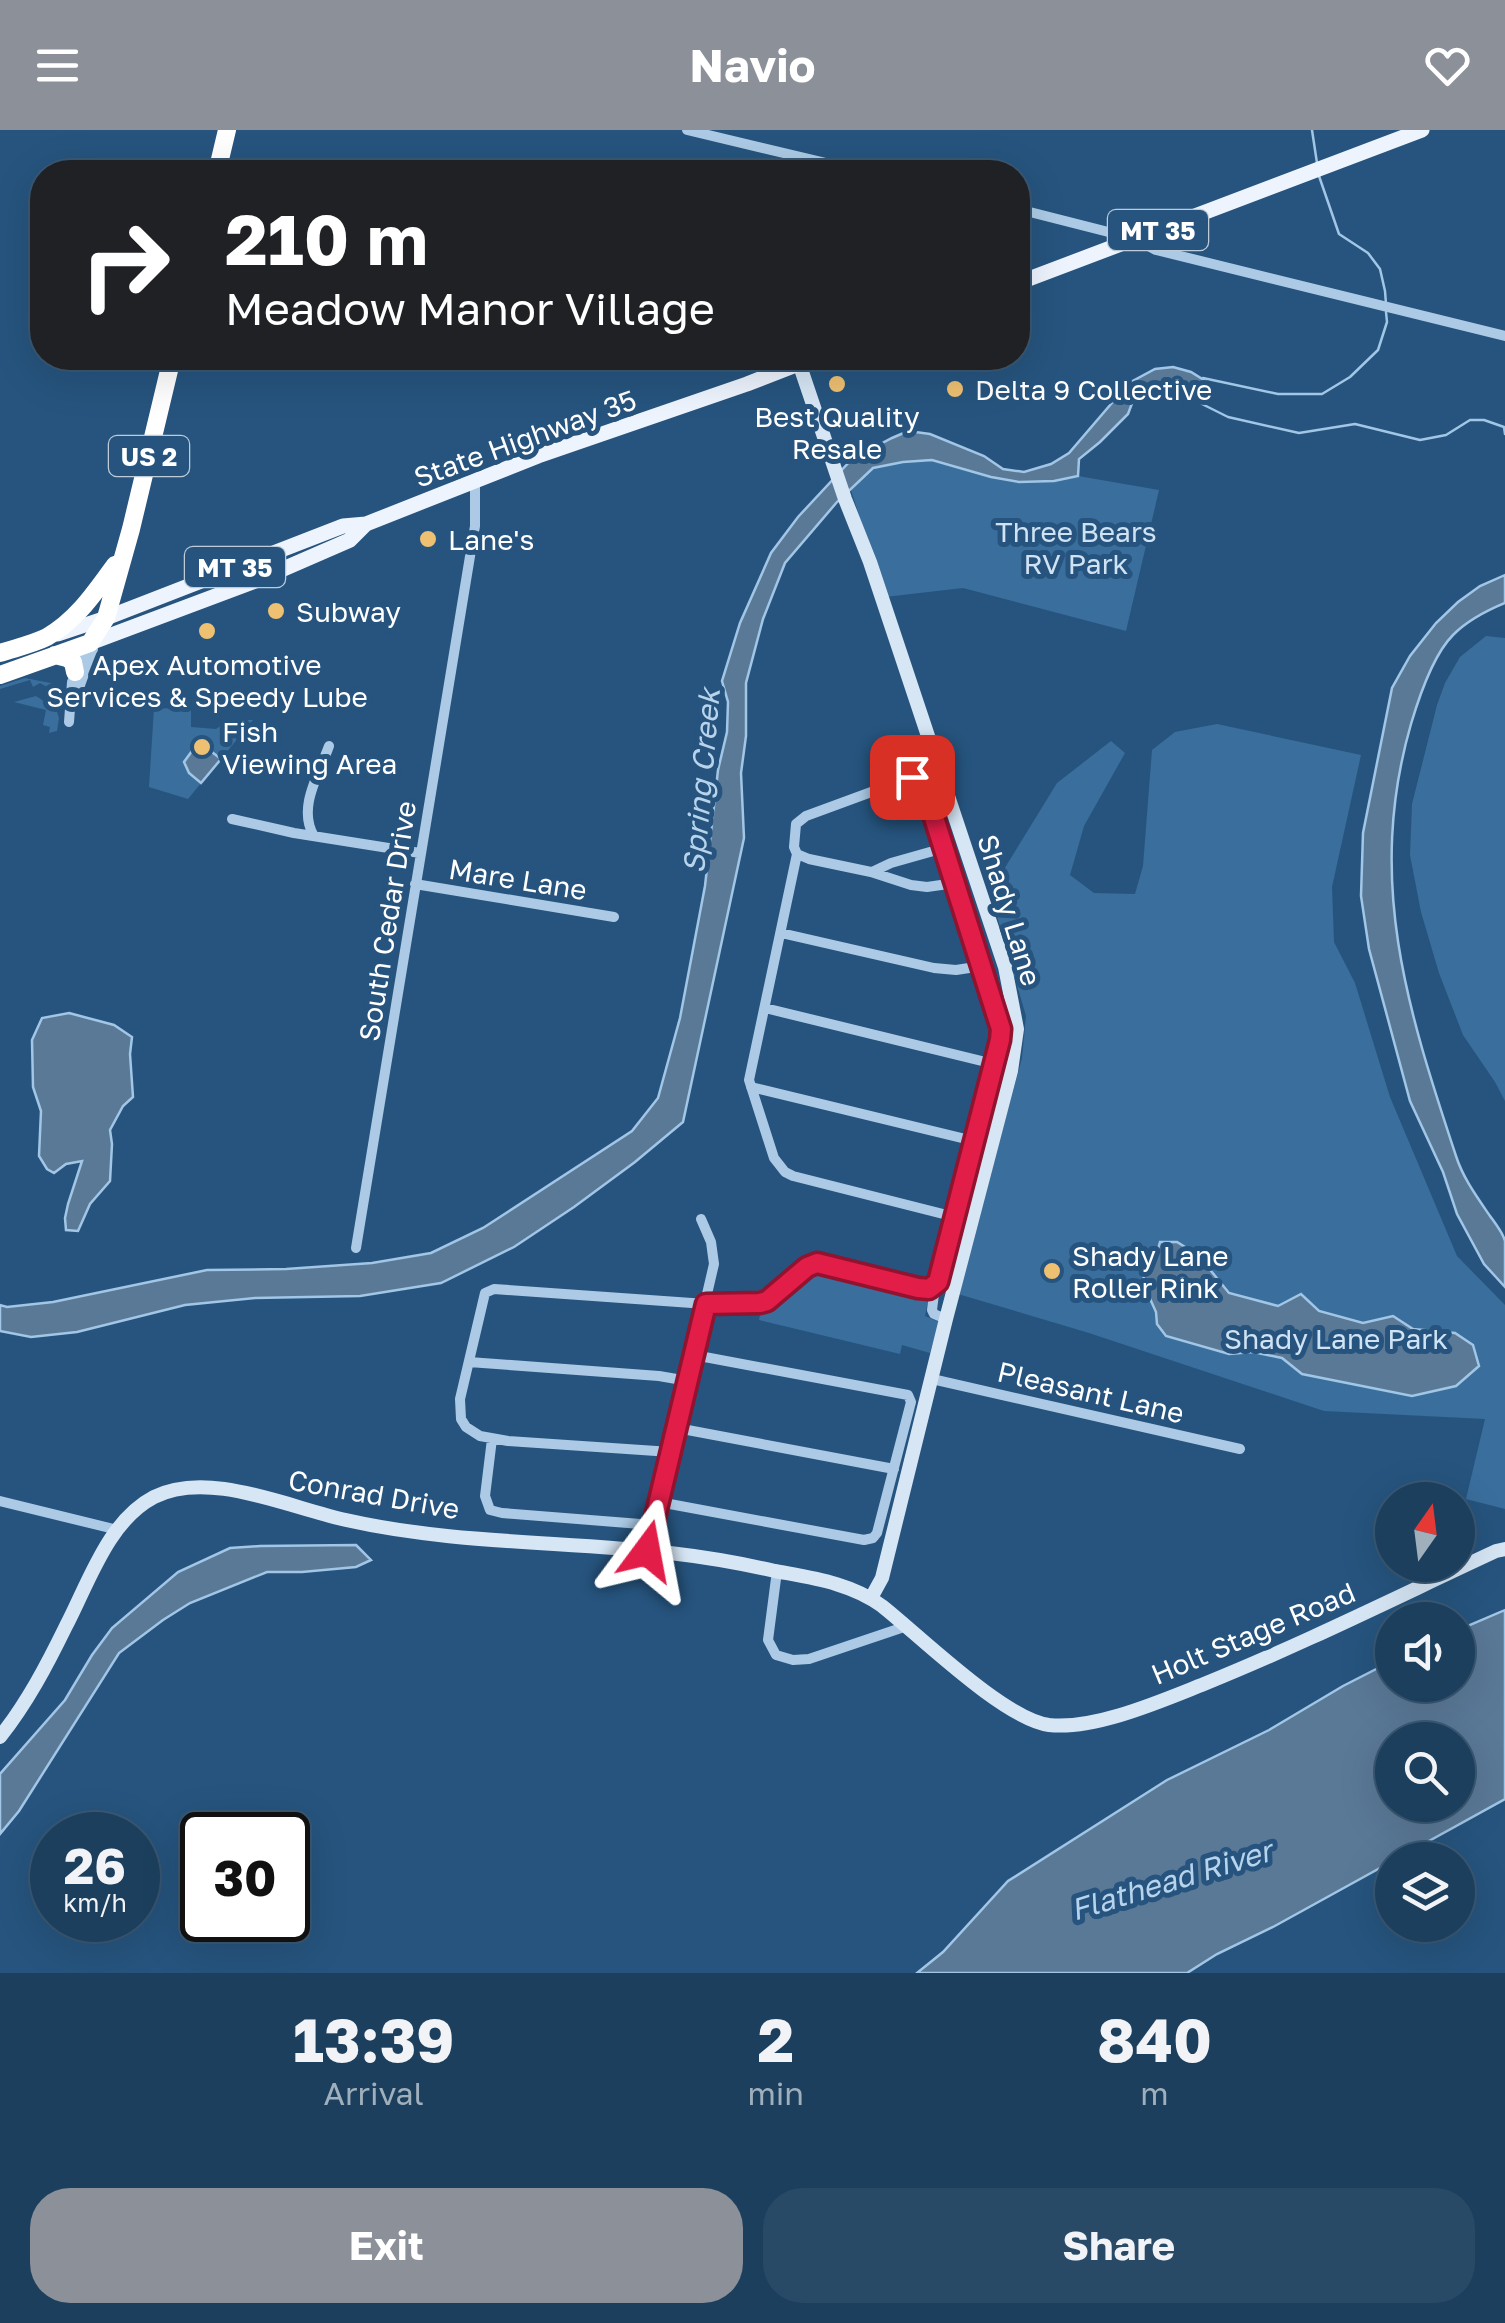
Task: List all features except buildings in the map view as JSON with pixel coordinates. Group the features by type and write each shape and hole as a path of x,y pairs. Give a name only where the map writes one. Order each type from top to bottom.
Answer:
{"highway":[{"path":"220,160 227,130"},
{"name":"US 2","path":"90,643 106,618 169,370"},
{"name":"US 2","path":"0,652 55,632 84,606 124,554"},
{"path":"0,674 90,643"},
{"path":"54,655 73,662 75,672"}],"main road":[{"name":"MT 35","path":"1030,279 1422,130"},
{"name":"State Highway 35","path":"106,618 343,526 366,524 538,456 779,370"},
{"name":"Shady Lane","path":"810,370 833,463 870,562 1005,967 1017,1028 1011,1070 882,1578 871,1598"},
{"name":"State Highway 35","path":"90,643 258,580 350,540 366,524"},
{"name":"MT 35","path":"37,641 106,618"},
{"name":"Conrad Drive","path":"0,1737 41,1675 118,1530 138,1507 161,1493 188,1486 241,1492 385,1528 704,1557 840,1585 871,1598"},
{"name":"Holt Stage Road","path":"907,1626 1012,1711 1048,1724 1088,1723 1158,1703 1258,1662 1505,1549"},
{"path":"871,1598 907,1626"}],"street":[{"path":"687,130 813,160"},
{"path":"1030,212 1136,239 1156,250 1505,336"},
{"name":"South Cedar Drive","path":"356,1248 476,526 475,482"},
{"path":"90,643 92,649 68,722 72,682 90,643"},
{"path":"314,836 306,816 308,802 329,746"},
{"path":"946,1318 932,1310 935,1286 1000,1040 1001,1029 982,966 923,783 918,778 806,816 796,824 794,848 809,860 871,872 911,885 955,883"},
{"path":"232,819 420,853"},
{"path":"871,872 944,848"},
{"path":"798,854 750,1080 774,1158 792,1176 955,1217"},
{"path":"950,866 970,860"},
{"name":"Mare Lane","path":"415,884 614,917"},
{"path":"782,933 934,968 982,966"},
{"path":"765,1008 994,1064"},
{"path":"751,1087 974,1141"},
{"path":"647,1551 714,1264 711,1242 700,1219"},
{"path":"671,1452 492,1439 466,1428 461,1420 460,1399 485,1293 489,1290 706,1304 760,1303 817,1263 918,1288 935,1286"},
{"path":"659,1502 864,1540 873,1538 911,1402 908,1394 694,1354"},
{"path":"468,1362 642,1374 688,1381"},
{"name":"Pleasant Lane","path":"932,1379 1240,1449"},
{"path":"677,1428 894,1469"},
{"path":"492,1439 485,1496 490,1510 653,1525"},
{"path":"0,1500 118,1530"},
{"path":"777,1571 768,1640 776,1656 809,1659 907,1626"}],"green space":[{"name":"Three Bears RV Park","path":"932,460 1019,482 1078,476 1159,490 1126,631 963,588 885,597 851,490 873,468"},
{"path":"1486,636 1505,638 1505,1101 1463,1035 1439,973 1410,855 1412,804 1437,705 1460,657"},
{"path":"25,678 60,685 65,694 62,706 51,697 56,692 40,683 33,687 30,680 0,689"},
{"path":"36,696 56,709 57,731 49,733 50,727 43,725 46,710 14,702"},
{"path":"154,708 191,709 191,727 216,729 229,720 253,720 188,799 149,787"},
{"name":"Shady Lane Park","path":"1217,724 1361,755 1332,887 1334,942 1355,983 1390,1097 1457,1256 1505,1305 1505,1509 1475,1501 1475,1482 1470,1482 1485,1419 1324,1411 958,1294 1022,1058 1026,1016 990,892 1057,783 1111,741 1125,753 1084,826 1070,875 1094,893 1135,894 1143,866 1152,750 1175,732"},
{"path":"810,1268 924,1294 928,1301 925,1316 939,1322 930,1353 902,1345 900,1354 759,1320 761,1310 773,1304"}],"water":[{"path":"1173,367 1207,382 1146,388 1134,398 1128,414 1079,459 1078,476 1019,482 932,460 873,468 837,502 785,563 763,619 746,683 741,773 744,838 683,1122 635,1162 514,1247 441,1283 360,1296 255,1298 185,1305 77,1332 31,1337 0,1331 0,1305 53,1302 207,1270 372,1263 431,1253 483,1228 632,1131 658,1098 680,1018 705,886 718,770 727,732 728,702 722,681 740,623 771,553 798,517 852,459 892,438 908,431 930,434 984,456 1003,469 1024,472 1051,464 1069,453 1129,383 1155,369"},
{"path":"1505,575 1505,603 1453,635 1428,677 1411,724 1398,781 1392,836 1398,943 1408,995 1459,1164 1505,1241 1505,1287 1484,1264 1457,1214 1443,1172 1410,1101 1369,949 1361,896 1363,833 1392,688 1410,656 1436,623 1480,586"},
{"path":"208,749 221,759 201,783 189,773 184,762 192,751"},
{"path":"69,1013 114,1025 132,1037 133,1097 123,1106 110,1130 110,1181 90,1204 78,1231 66,1230 65,1218 82,1161 66,1164 54,1173 47,1169 39,1156 41,1111 33,1087 32,1040 42,1018"},
{"path":"1160,1242 1177,1242 1198,1255 1229,1293 1278,1306 1301,1294 1319,1311 1363,1323 1393,1316 1413,1329 1455,1333 1473,1345 1479,1366 1456,1386 1412,1396 1302,1374 1282,1358 1253,1352 1229,1354 1166,1336 1157,1324 1143,1283 1145,1266 1156,1256"},
{"path":"356,1545 371,1560 356,1567 267,1572 190,1603 119,1653 19,1811 0,1834 0,1774 65,1700 112,1628 178,1572 230,1548"},
{"name":"Flathead River","path":"1505,1610 1505,1799 1475,1816 1475,1722 1375,1722 1375,1822 1463,1822 1427,1842 1375,1842 1375,1871 1187,1973 917,1973 943,1952 1008,1881 1167,1780 1269,1730 1375,1670 1375,1702 1475,1702 1475,1623"}],"waterway":[{"name":"Spring Creek","path":"1312,130 1317,163"},
{"name":"Spring Creek","path":"1319,176 1339,234 1368,253 1380,269 1386,304"},
{"name":"Spring Creek","path":"1203,378 1278,394 1322,394 1350,377 1378,350 1387,322 1386,312"},
{"path":"1190,386 1202,404 1228,417 1299,433 1355,424 1420,440 1446,435 1470,420 1484,420 1504,427 1505,434"}],"place":[{"name":"Best Quality Resale","path":"837,384"},
{"name":"Delta 9 Collective","path":"955,389"},
{"name":"Lane's","path":"428,539"},
{"name":"Subway","path":"276,611"},
{"name":"Apex Automotive Services & Speedy Lube","path":"207,631"},
{"name":"Fish Viewing Area","path":"202,747"},
{"name":"Shady Lane Roller Rink","path":"1052,1271"}],"route":[{"path":"647,1551 706,1304 767,1301 817,1263 918,1288 929,1289 938,1282 1001,1029 923,783 912,777"}]}
